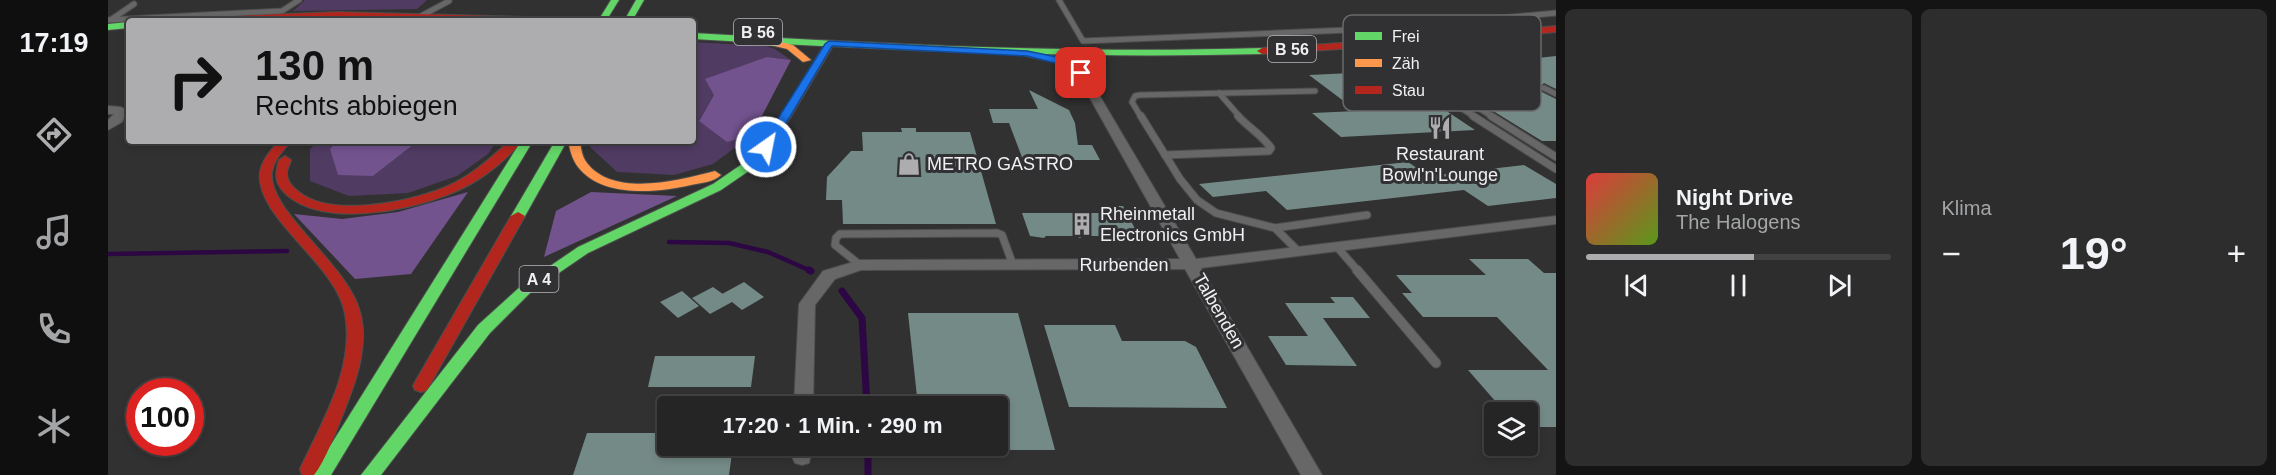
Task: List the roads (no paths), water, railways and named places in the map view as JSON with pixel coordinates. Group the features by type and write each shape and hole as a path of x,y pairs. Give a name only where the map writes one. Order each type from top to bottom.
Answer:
{"main road":[{"path":"604,18 615,0"},
{"path":"630,18 640,0"},
{"path":"192,18 338,15 404,18"},
{"name":"B 56","path":"1541,22 1556,21"},
{"path":"109,22 126,25"},
{"name":"B 56","path":"696,28 822,41 1027,53 1171,54 1343,47"},
{"name":"B 56","path":"1541,30 1556,29"},
{"path":"108,34 126,32"},
{"name":"B 56","path":"696,36 822,41 1159,46 1343,37"},
{"path":"756,39 790,47 798,51 806,60"},
{"path":"574,144 584,167 600,177 615,182 660,186 708,177 734,165 756,146 775,118 806,60 822,41"},
{"name":"A 4","path":"370,475 484,329 526,289 583,250 728,181 747,168 762,151 822,41"},
{"path":"283,144 269,162 266,180 268,190 273,201 344,288 352,304 355,337 351,363 341,395 306,475"},
{"path":"296,144 280,171 284,186 293,195 311,203 357,208 407,202 449,190 484,171 513,144"},
{"path":"321,475 525,144"},
{"name":"A 4","path":"370,475 559,144"}],"street":[{"name":"Talbenden","path":"1027,53 1058,60 1081,73 1193,264 1312,475"},
{"path":"108,110 125,110"},
{"path":"108,126 125,110"},
{"name":"Rurbenden","path":"803,396 807,304 829,275 860,265 1193,264 1556,220"}],"lane":[{"path":"192,18 282,11 299,0"},
{"path":"1059,0 1083,41 1343,30"},
{"path":"109,22 134,4"},
{"path":"1535,15 1556,13"},
{"path":"109,22 126,21"},
{"path":"1544,88 1556,94"},
{"path":"1315,91 1140,95 1132,99 1180,179 1205,207 1216,213 1275,228 1367,215"},
{"path":"1165,155 1269,151 1270,148 1265,139 1249,128 1219,93"},
{"path":"1465,111 1556,169"},
{"path":"1483,111 1556,157"},
{"path":"1544,149 1556,148"},
{"path":"1275,228 1298,252"},
{"path":"860,265 835,244 840,234 997,233 1002,235 1013,265"},
{"path":"1337,247 1436,363"}],"waterway":[{"path":"669,242 729,243 768,252 811,271 809,270"},
{"path":"108,254 287,251"},
{"path":"842,291 862,318 866,396"},
{"path":"868,456 868,475"}],"place":[{"name":"Restaurant Bowl'n'Lounge","path":"1440,128"},
{"name":"METRO GASTRO","path":"909,164"},
{"name":"Rheinmetall Electronics GmbH","path":"1082,224"}]}
